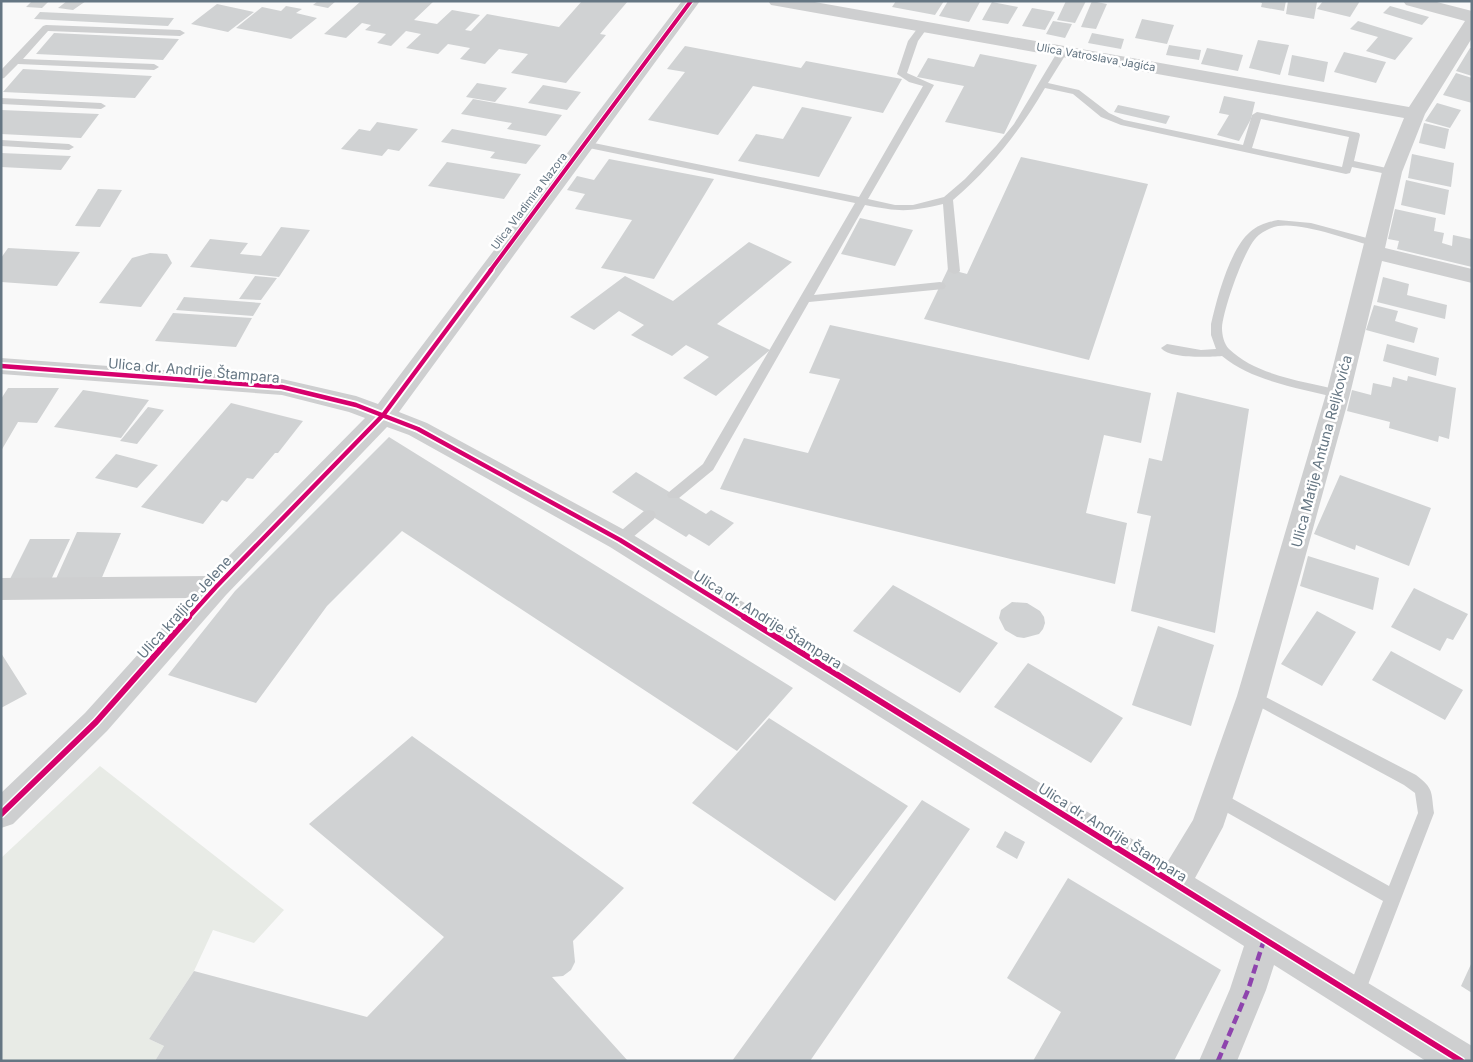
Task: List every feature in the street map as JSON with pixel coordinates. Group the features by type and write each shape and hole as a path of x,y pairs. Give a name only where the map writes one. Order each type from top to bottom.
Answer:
{"street":[{"name":"Ulica Vladimira Nazora","path":"384,414 691,1"},
{"name":"Ulica Vatroslava Jagića","path":"777,1 1415,114"},
{"path":"1412,1 1472,17"},
{"name":"Ulica Matije Antuna Reljkovića","path":"1174,882 1207,828 1252,696 1338,394 1392,172 1415,114 1472,22"},
{"path":"1373,248 1472,276"},
{"name":"Ulica dr. Andrije Štampara","path":"1,366 282,387 326,397 384,414 418,429 620,540 1461,1061"},
{"name":"Ulica kraljice Jelene","path":"1,814 96,722 216,588 384,414"},
{"name":"Ulica kraljice Jelene","path":"1,589 216,588"},
{"path":"1218,1061 1248,990 1264,940"}],"lane":[{"path":"674,495 708,467 929,85 902,74 913,41 923,27"},
{"path":"1,76 46,28 180,33"},
{"path":"584,144 895,208 913,208 948,199 1000,148 1018,125 1064,52"},
{"path":"15,61 154,67"},
{"path":"1043,85 1076,92 1105,116 1121,122 1346,171 1355,135 1258,115 1247,148"},
{"path":"1,101 101,106"},
{"path":"1,143 69,148"},
{"path":"1348,163 1392,172"},
{"path":"948,199 954,271"},
{"path":"1338,394 1255,371 1224,352 1218,339 1217,325 1241,250 1249,238 1260,228 1279,223 1300,226 1373,248"},
{"path":"805,299 940,286"},
{"path":"1166,348 1200,354 1224,352"},
{"path":"620,540 649,515"},
{"path":"1252,696 1410,780 1423,790 1426,813 1354,996"},
{"path":"1218,799 1393,897"}],"shaded area":[{"path":"100,766 284,910 254,943 213,930 194,971 149,1039 164,1046 155,1061 1,1061 1,858"}],"building":[{"path":"32,1 49,1 42,8 26,7"},
{"path":"67,1 86,1 73,10 58,8"},
{"path":"318,1 336,1 328,8 313,5"},
{"path":"361,1 434,1 414,20 437,24 452,10 480,15 465,30 471,31 487,14 559,27 582,1 628,1 600,34 606,35 566,83 511,73 528,54 499,49 485,64 460,59 470,48 448,44 438,54 406,48 421,34 406,31 391,46 377,43 386,34 365,30 371,25 362,23 346,38 324,34"},
{"path":"896,1 944,1 935,15 892,7"},
{"path":"948,1 980,2 969,22 939,16"},
{"path":"1066,1 1086,1 1075,23 1057,20"},
{"path":"1092,1 1107,4 1096,29 1081,27"},
{"path":"1258,1 1286,1 1284,11 1261,7 1262,3"},
{"path":"1288,1 1317,2 1314,19 1286,14"},
{"path":"1323,1 1360,1 1350,17 1317,9"},
{"path":"992,2 1018,7 1008,24 982,20"},
{"path":"217,4 254,12 228,32 191,24"},
{"path":"286,6 302,9 296,13 317,18 291,39 236,28 262,7 281,11"},
{"path":"1390,6 1429,17 1422,25 1383,13"},
{"path":"1032,8 1055,12 1045,30 1022,26"},
{"path":"40,12 174,18 168,26 34,19"},
{"path":"1142,19 1174,25 1167,44 1135,38"},
{"path":"1053,21 1072,24 1065,38 1046,34"},
{"path":"1358,21 1413,38 1395,60 1366,51 1378,37 1350,29"},
{"path":"54,33 179,39 163,60 36,54"},
{"path":"1092,33 1124,39 1121,49 1088,43"},
{"path":"1258,40 1289,45 1280,75 1249,68"},
{"path":"1169,45 1201,50 1199,60 1166,55"},
{"path":"685,46 801,68 806,61 902,79 883,113 753,86 718,135 648,120 685,72 667,69"},
{"path":"1207,48 1243,55 1238,71 1201,64"},
{"path":"1470,48 1472,48 1472,76 1456,71"},
{"path":"1344,52 1386,62 1376,83 1334,72"},
{"path":"980,54 1037,65 1004,134 945,122 964,86 917,77 928,58 974,67"},
{"path":"1292,55 1328,62 1324,82 1288,75"},
{"path":"23,69 152,76 135,98 3,92"},
{"path":"1456,73 1472,78 1472,103 1443,95"},
{"path":"477,83 507,88 495,102 466,97"},
{"path":"543,85 581,92 567,110 528,103"},
{"path":"1224,96 1255,102 1251,119 1239,141 1217,135 1229,115 1219,113"},
{"path":"473,99 562,115 546,136 507,129 512,123 461,114"},
{"path":"1437,103 1461,110 1450,128 1425,121"},
{"path":"1118,105 1170,116 1166,124 1114,112"},
{"path":"802,107 852,117 819,177 738,161 756,134 783,139"},
{"path":"1,110 99,114 81,138 1,134"},
{"path":"377,122 418,129 399,151 388,149 382,156 341,149 359,129 370,131"},
{"path":"1424,123 1449,129 1445,149 1419,143"},
{"path":"452,129 541,145 526,164 490,158 495,152 441,142"},
{"path":"1,153 71,156 61,170 1,167"},
{"path":"1412,154 1454,163 1451,187 1408,178"},
{"path":"1021,157 1148,184 1089,360 924,319 948,269 967,274"},
{"path":"609,159 714,179 654,279 601,268 632,220 575,209 585,194 567,190 577,176 594,180"},
{"path":"447,162 521,174 504,199 428,186"},
{"path":"1406,180 1449,190 1445,215 1401,205"},
{"path":"98,189 122,190 100,227 75,226"},
{"path":"1395,209 1436,218 1434,231 1444,233 1442,243 1452,246 1453,235 1471,239 1472,267 1397,249 1399,241 1388,239"},
{"path":"860,218 913,230 895,266 841,254"},
{"path":"281,227 310,230 279,277 190,267 210,239 248,243 240,254 261,256"},
{"path":"749,242 792,262 717,324 770,350 716,396 683,378 709,357 686,345 672,356 631,335 644,325 619,311 594,330 570,317 625,276 673,301"},
{"path":"8,248 80,252 57,286 1,282 1,258"},
{"path":"150,253 167,254 172,263 141,307 99,303 132,258"},
{"path":"255,276 277,278 261,300 239,299"},
{"path":"1383,277 1409,284 1407,295 1447,305 1445,319 1377,302"},
{"path":"184,297 261,303 253,316 176,310"},
{"path":"1374,305 1398,311 1395,321 1418,328 1414,343 1366,330"},
{"path":"173,313 252,318 236,347 155,341"},
{"path":"830,325 1151,393 1141,443 1104,435 1086,513 1127,523 1115,584 720,489 744,438 808,453 840,379 809,373"},
{"path":"1387,344 1439,358 1436,376 1383,361"},
{"path":"1408,376 1456,388 1449,439 1439,436 1438,442 1389,428 1390,422 1347,411 1352,390 1371,395 1373,383 1391,387 1393,377 1407,381"},
{"path":"8,388 59,388 37,423 18,422 1,451 1,399"},
{"path":"83,390 149,400 121,438 54,427"},
{"path":"1177,392 1249,409 1215,633 1131,611 1151,516 1137,513 1149,458 1162,461"},
{"path":"231,403 303,421 278,453 275,453 253,479 247,478 227,502 222,500 203,524 141,507"},
{"path":"148,407 164,410 137,444 120,441"},
{"path":"389,437 793,688 737,751 402,531 327,606 256,703 168,675 235,591"},
{"path":"116,454 158,465 137,488 95,478"},
{"path":"636,472 706,514 711,510 734,523 709,546 689,534 686,537 612,492"},
{"path":"1340,475 1431,508 1409,566 1356,545 1355,550 1314,534"},
{"path":"77,532 121,533 100,582 55,581"},
{"path":"30,539 70,539 50,582 9,581"},
{"path":"1308,556 1379,578 1373,610 1300,586"},
{"path":"893,585 998,643 960,693 853,631"},
{"path":"1414,588 1468,614 1453,640 1447,638 1440,651 1391,627"},
{"path":"1012,602 1027,603 1040,611 1045,623 1039,634 1024,638 1017,637 1005,630 999,618 1001,610"},
{"path":"1317,611 1356,632 1322,686 1281,664"},
{"path":"1158,626 1214,645 1191,726 1132,705"},
{"path":"1391,651 1463,690 1445,720 1372,680"},
{"path":"1,653 27,694 1,708"},
{"path":"1028,663 1123,718 1091,763 994,707"},
{"path":"769,718 908,806 835,901 692,803"},
{"path":"412,736 624,888 573,941 575,962 571,970 563,976 552,977 628,1061 155,1061 164,1046 149,1039 194,971 367,1017 444,937 309,824"},
{"path":"922,800 970,829 810,1061 732,1061"},
{"path":"1005,831 1025,842 1017,859 996,847"},
{"path":"1068,878 1221,970 1174,1061 1033,1061 1061,1012 1007,978"},
{"path":"1472,962 1472,993 1461,986"}],"marked path":[{"path":"1218,1061 1248,990 1264,940"}],"cycle path":[{"path":"1,814 96,722 216,587 384,414 691,1"},
{"path":"1,366 282,387 356,405 418,429 620,540 1461,1061"}]}
